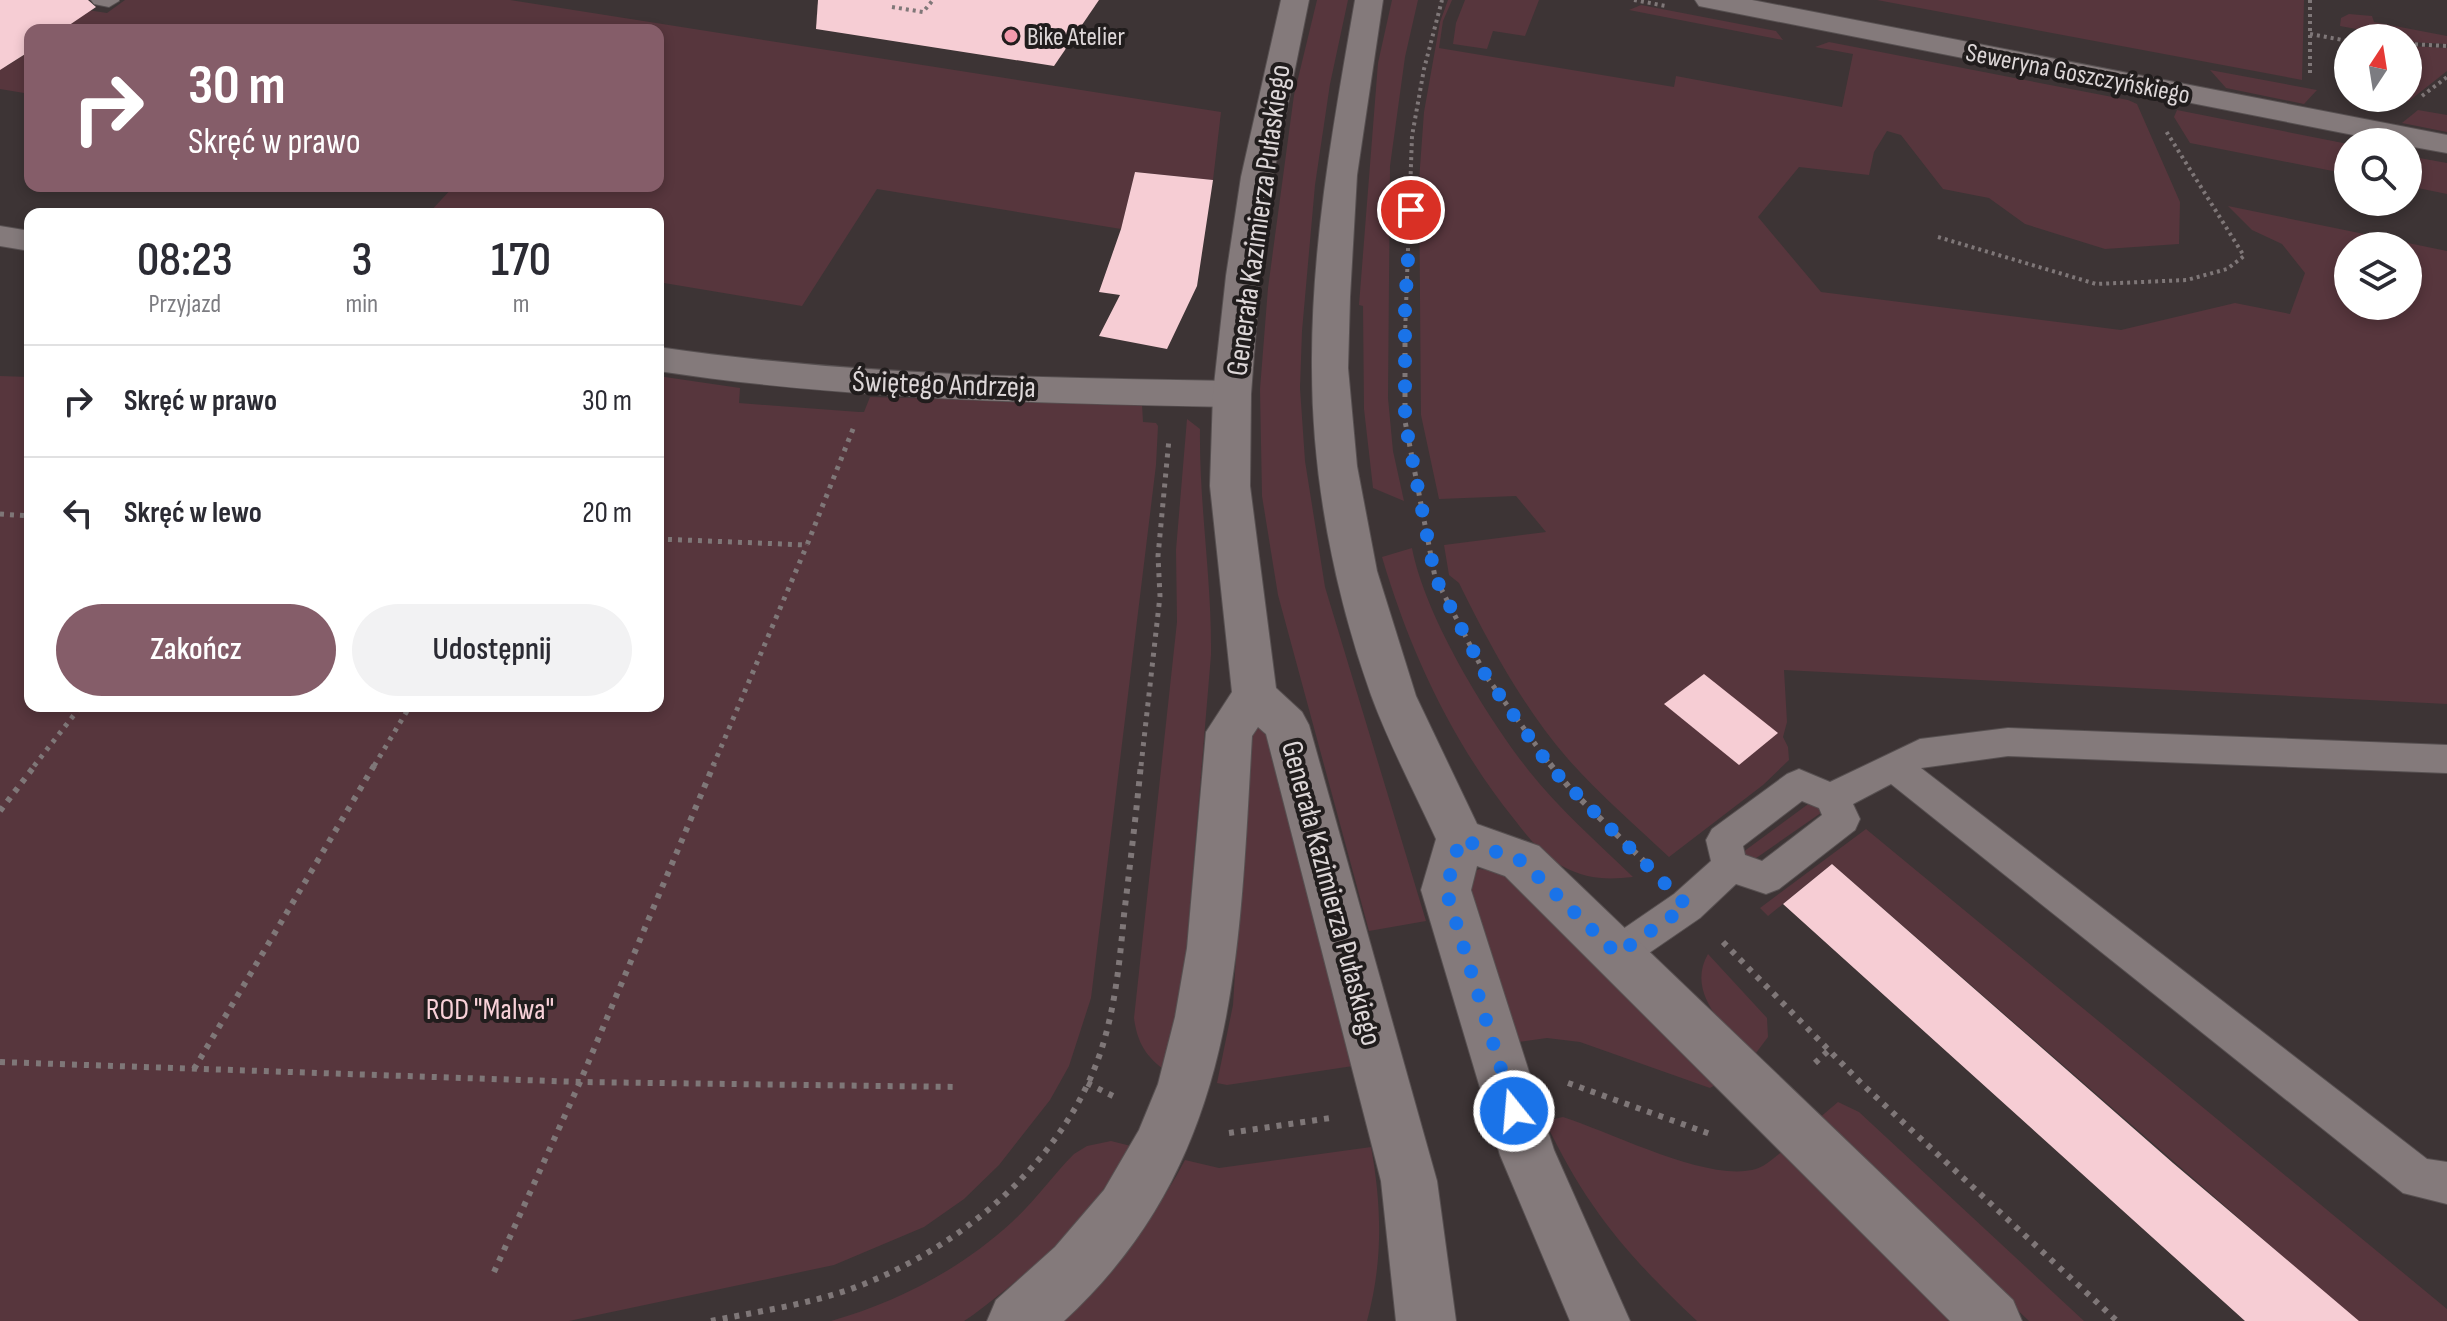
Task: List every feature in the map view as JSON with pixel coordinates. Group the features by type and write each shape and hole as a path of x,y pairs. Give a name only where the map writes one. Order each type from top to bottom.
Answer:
{"main road":[{"name":"Generała Kazimierza Pułaskiego","path":"1295,0 1257,177 1243,276 1232,394 1230,486 1255,696 1286,725 1409,1181 1426,1321"},
{"path":"1369,0 1341,175 1332,297 1330,368 1337,466 1356,571 1394,696 1460,839 1446,890 1528,1155 1600,1321"},
{"name":"Seweryna Goszczyńskiego","path":"1709,0 2447,144"},
{"path":"0,236 24,240"},
{"name":"Świętego Andrzeja","path":"664,360 725,371 871,382 1232,394"},
{"path":"1017,1321 1102,1241 1131,1202 1174,1120 1192,1066 1204,1010 1229,732 1255,696"},
{"path":"1460,839 1522,861 1992,1321"}],"lane":[{"path":"1831,798 1920,753 2008,742 2447,759"},
{"path":"1893,766 2418,1178 2447,1183"},
{"path":"1799,784 1831,798 1843,819 1766,878 1730,866 1724,840 1799,784"},
{"path":"1617,954 1687,906 1730,866"}],"path":[{"path":"892,7 923,12 933,0"},
{"path":"1442,0 1424,69 1412,136 1405,307 1405,421 1435,577 1486,676 1551,768 1862,1084 2117,1321"},
{"path":"2310,0 2310,85"},
{"path":"2310,34 2334,38"},
{"path":"2422,45 2447,46"},
{"path":"1938,237 2096,284 2187,280 2227,269 2244,256 2139,85"},
{"path":"494,1272 580,1082 807,545 871,382"},
{"path":"711,1321 808,1301 857,1286 902,1267 940,1245 977,1220 1029,1169 1052,1142 1087,1083 1100,1055 1115,998 1159,612 1158,556 1170,423"},
{"path":"0,514 24,516"},
{"path":"664,539 807,545"},
{"path":"0,811 76,712"},
{"path":"194,1069 406,712"},
{"path":"0,1062 580,1082 958,1087"},
{"path":"1215,1132 1235,1133 1335,1117"}],"green space":[{"path":"125,0 510,0 662,24 71,24 49,4 107,13"},
{"path":"1317,0 1348,0 1330,84 1315,185 1302,331 1300,388 1305,461 1325,587 1426,921 1369,931 1278,595 1262,496 1260,389 1268,288 1294,95"},
{"path":"1392,0 1418,0 1405,57 1390,166 1388,398 1393,451 1404,501 1373,488 1364,409 1363,306 1359,305 1378,63"},
{"path":"1448,0 1452,0 1443,21 1439,48 1674,87 1676,76 1842,107 1853,54 1815,47 1829,42 2137,104 2180,202 2179,244 2105,249 2025,224 1989,198 1943,189 1901,135 1887,131 1874,152 1869,175 1799,167 1758,217 1821,292 2121,330 2235,303 2290,314 2305,273 2282,244 2252,230 2228,206 2355,232 2334,232 2334,320 2422,320 2422,246 2447,251 2447,704 1784,670 1787,722 1783,737 1789,760 1763,785 1669,857 1592,785 1552,739 1508,674 1459,583 1449,575 1444,545 1546,532 1516,496 1439,499 1421,415 1419,181 1424,112 1440,22"},
{"path":"1465,0 1539,0 1525,36 1493,31 1487,49 1453,44 1456,23"},
{"path":"1877,0 2304,0 2302,80"},
{"path":"1641,5 1776,31 1783,40 1629,10"},
{"path":"2349,14 2372,16 2374,22 2384,24 2340,24 2341,18"},
{"path":"664,24 1221,112 1213,180 1135,172 1121,229 877,189 802,306 664,283 664,208 434,208 448,192 664,192"},
{"path":"2422,31 2447,36 2447,44 2422,43"},
{"path":"2422,47 2447,48 2447,71 2422,91"},
{"path":"24,55 24,93 0,89 0,64 7,66"},
{"path":"2210,70 2317,90 2304,104 2226,88"},
{"path":"2177,110 2334,141 2334,171 2190,143 2174,117"},
{"path":"2422,111 2447,115 2447,132 2402,123"},
{"path":"2422,159 2447,163 2447,194 2422,189"},
{"name":"ROD \"Malwa\"","path":"0,376 24,377 24,712 664,712 664,377 740,388 739,403 859,412 864,412 870,397 1142,404 1143,422 1158,426 1156,465 1091,998 1069,1066 1050,1100 999,1165 964,1199 924,1227 834,1265 569,1321 0,1321"},
{"path":"1187,419 1200,429 1211,655 1182,1002 1166,1071 1144,1048 1134,1018 1177,622 1176,550"},
{"path":"1412,548 1419,575 1443,634 1494,723 1541,785 1633,877 1588,876 1555,862 1530,839 1471,759 1420,661 1382,557"},
{"path":"1256,725 1266,727 1353,1066 1227,1085 1217,1083 1233,1005 1250,733"},
{"path":"1815,799 1828,808 1749,863 1739,855"},
{"path":"1866,829 2447,1309 2447,1321 2357,1321 1832,864 1768,916 1760,908"},
{"path":"1480,869 1500,872 1717,1084 1710,1088 1580,1042 1547,1038 1518,1042 1467,877"},
{"path":"1708,954 1767,1018 1768,1037 1753,1057 1721,1023 1705,997 1702,969"},
{"path":"1838,1102 1859,1112 2084,1321 2029,1321 1818,1119"},
{"path":"1563,1117 1658,1153 1709,1168 1752,1170 1783,1151 1954,1321 1697,1321 1629,1252 1593,1206 1545,1121"},
{"path":"1111,1141 1131,1146 1098,1197 1042,1259 964,1321 831,1321 904,1294 972,1255 1012,1222 1074,1154 1087,1146"},
{"path":"1371,1147 1379,1234 1376,1277 1367,1321 1058,1321 1128,1246 1185,1160 1219,1168"}],"building":[{"path":"0,0 88,0 96,7 71,24 24,24 24,55 0,70"},
{"path":"818,0 1099,0 1054,66 816,29"},
{"path":"1135,172 1213,180 1197,286 1167,349 1099,336 1120,295 1099,292 1121,229"},
{"path":"1704,674 1778,733 1739,765 1664,704"},
{"path":"1832,864 2173,1163 2359,1321 2245,1321 1783,904"}],"place":[{"name":"Bike Atelier","path":"1011,36"}],"route":[{"path":"1411,210 1405,307 1405,421 1435,577 1486,676 1551,768 1687,906 1617,954 1522,861 1460,839 1446,890 1514,1111"}]}
